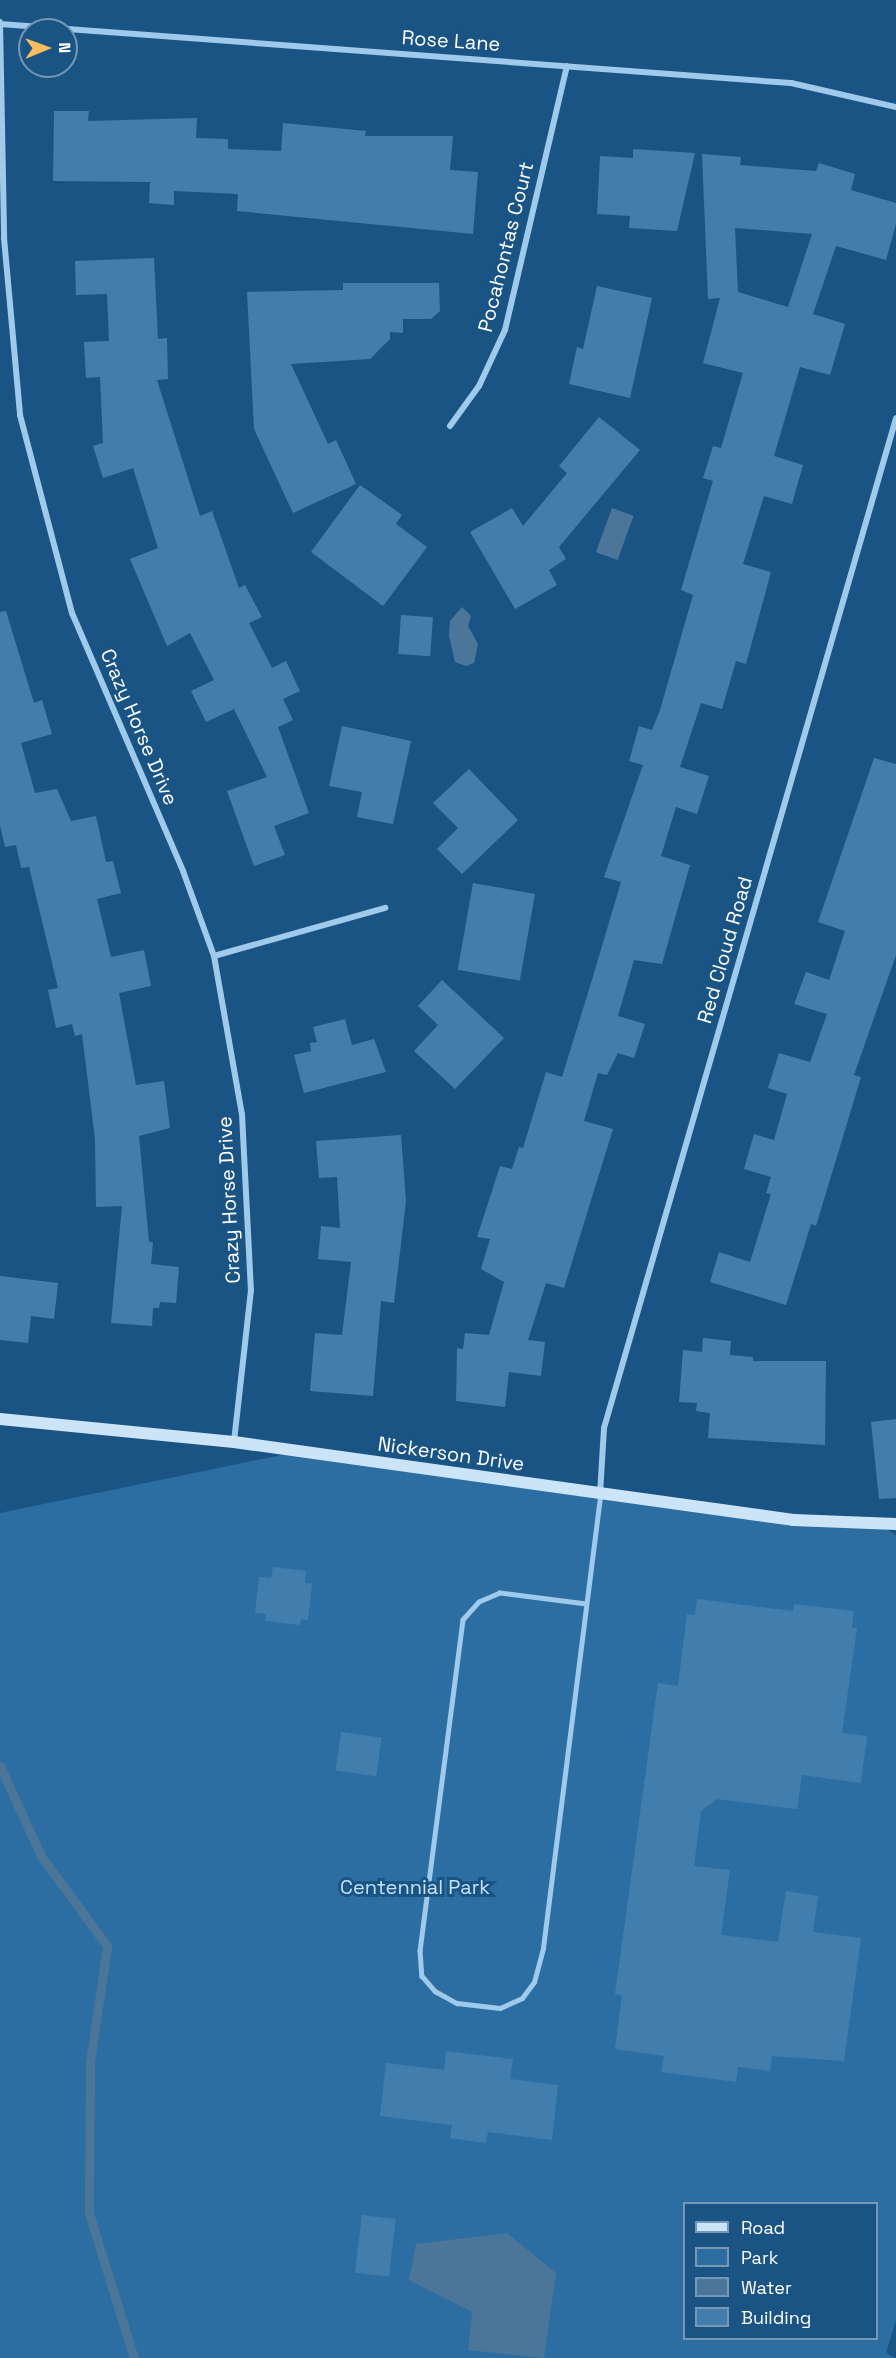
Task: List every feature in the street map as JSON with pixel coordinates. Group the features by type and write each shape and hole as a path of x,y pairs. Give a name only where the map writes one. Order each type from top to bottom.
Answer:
{"street":[{"name":"Rose Lane","path":"0,23 791,83 896,107"},
{"name":"Crazy Horse Drive","path":"0,23 4,238 20,415 72,613 183,871 214,956 242,1114 251,1290 234,1442"},
{"name":"Pocahontas Court","path":"450,426 479,386 506,330 567,66"},
{"name":"Red Cloud Road","path":"600,1495 604,1428 896,418"},
{"path":"214,956 386,908"},
{"name":"Nickerson Drive","path":"0,1419 234,1442 600,1495 793,1520 896,1524"}],"lane":[{"path":"586,1604 500,1593 479,1602 463,1620 420,1950 422,1976 435,1991 458,2003 500,2008 522,1998 534,1982 543,1948 600,1495"}],"green space":[{"name":"Centennial Park","path":"301,1451 878,1524 896,1535 896,2320 886,2353 896,2358 0,2358 0,1513"}],"water":[{"path":"612,508 634,516 618,560 596,552"},
{"path":"462,607 471,616 468,626 478,644 474,663 466,666 455,662 449,636 450,621"},
{"path":"507,2233 556,2273 544,2358 468,2350 472,2312 409,2280 416,2244"}],"building":[{"path":"54,111 89,111 88,121 197,118 196,138 228,139 228,149 281,151 283,123 366,131 365,136 453,136 450,170 478,172 473,234 237,211 238,194 174,191 174,205 149,203 150,182 53,181"},
{"path":"633,149 695,153 677,231 629,228 630,216 597,214 600,156 633,158"},
{"path":"702,154 741,157 740,165 816,171 819,163 855,174 851,190 896,203 896,224 886,260 836,246 813,314 845,324 830,375 800,367 774,456 803,465 792,504 764,496 743,564 771,572 746,664 736,661 722,709 701,703 680,767 709,776 697,814 676,807 661,856 690,865 662,964 634,960 618,1016 645,1024 634,1058 618,1053 607,1075 598,1073 584,1121 613,1129 564,1288 546,1283 528,1340 545,1342 541,1376 509,1372 505,1407 456,1401 457,1348 463,1349 465,1333 489,1335 504,1282 481,1269 490,1239 477,1237 500,1166 512,1169 519,1147 523,1148 546,1072 562,1077 621,882 604,877 643,765 629,761 639,726 652,730 660,710 693,595 681,590 713,481 703,478 713,446 721,448 743,373 703,363 720,298 708,299","holes":["735,228 812,234 788,307 738,292"]},
{"path":"154,258 158,339 167,338 168,379 157,380 200,516 212,511 239,588 245,585 262,617 249,623 272,668 286,661 300,691 283,699 293,720 278,727 309,813 274,826 285,855 254,866 227,791 267,777 234,709 206,722 191,691 214,680 190,633 167,646 130,559 158,548 133,468 103,478 93,446 103,443 100,377 86,378 84,342 109,341 107,294 76,295 75,261"},
{"path":"343,283 439,283 440,311 431,319 403,319 403,333 390,332 390,339 370,359 291,364 328,444 336,440 356,484 293,513 254,429 247,292 343,290"},
{"path":"597,286 652,298 630,398 569,384 577,347 583,349"},
{"path":"599,417 640,450 559,547 566,559 549,570 557,585 515,609 470,532 512,508 523,526 567,473 559,466"},
{"path":"360,485 402,515 396,524 427,547 383,606 311,552"},
{"path":"6,611 34,703 42,700 52,734 21,743 35,793 57,789 71,821 96,816 106,862 113,861 121,893 97,899 111,957 144,950 151,986 119,993 136,1085 164,1081 170,1128 139,1136 149,1242 153,1242 151,1264 179,1267 176,1303 160,1302 159,1308 153,1308 152,1326 111,1323 122,1206 96,1207 95,1139 82,1034 75,1036 72,1024 56,1028 48,990 58,988 29,867 21,868 16,845 5,847 0,825 0,612"},
{"path":"401,615 433,617 430,656 398,654"},
{"path":"342,726 411,741 393,824 357,817 362,792 329,786"},
{"path":"874,758 896,764 896,955 854,1075 861,1077 816,1226 811,1224 786,1305 710,1282 719,1252 750,1262 771,1194 766,1193 771,1177 744,1169 754,1134 774,1140 787,1094 768,1088 779,1053 810,1062 827,1014 794,1004 806,972 829,980 845,931 818,922"},
{"path":"469,769 518,820 462,874 437,849 458,828 433,803"},
{"path":"473,883 535,894 520,981 458,970"},
{"path":"442,980 504,1038 455,1089 414,1051 438,1025 418,1006"},
{"path":"345,1019 352,1045 374,1039 386,1072 304,1093 294,1055 311,1051 310,1043 317,1042 313,1027"},
{"path":"401,1135 406,1201 394,1303 381,1301 373,1396 310,1391 315,1333 342,1335 351,1262 318,1259 321,1226 340,1228 337,1177 319,1178 316,1141"},
{"path":"0,1276 58,1283 54,1319 31,1316 28,1343 0,1340"},
{"path":"703,1338 731,1341 730,1355 753,1357 753,1361 826,1361 825,1445 708,1438 710,1413 696,1411 697,1403 679,1402 683,1350 702,1352"},
{"path":"896,1419 896,1498 879,1499 871,1422"},
{"path":"273,1567 306,1571 305,1583 312,1584 308,1620 301,1619 300,1625 265,1621 266,1614 255,1613 259,1577 271,1578"},
{"path":"697,1599 793,1611 794,1604 854,1611 852,1628 857,1628 842,1733 867,1736 861,1783 802,1775 797,1809 717,1799 701,1811 694,1866 730,1870 721,1935 778,1942 786,1891 818,1896 813,1932 861,1938 844,2061 772,2056 770,2071 738,2067 736,2082 661,2072 664,2056 615,2049 622,1995 615,1994 658,1683 678,1686 687,1614 695,1615"},
{"path":"341,1732 382,1738 376,1776 336,1771"},
{"path":"446,2051 513,2059 510,2079 558,2085 552,2140 488,2132 486,2143 450,2138 452,2125 380,2116 386,2063 444,2070"},
{"path":"362,2215 396,2219 389,2277 355,2273"}],"waterway":[{"path":"0,1766 41,1856 107,1946 90,2062 89,2213 134,2358"}]}
